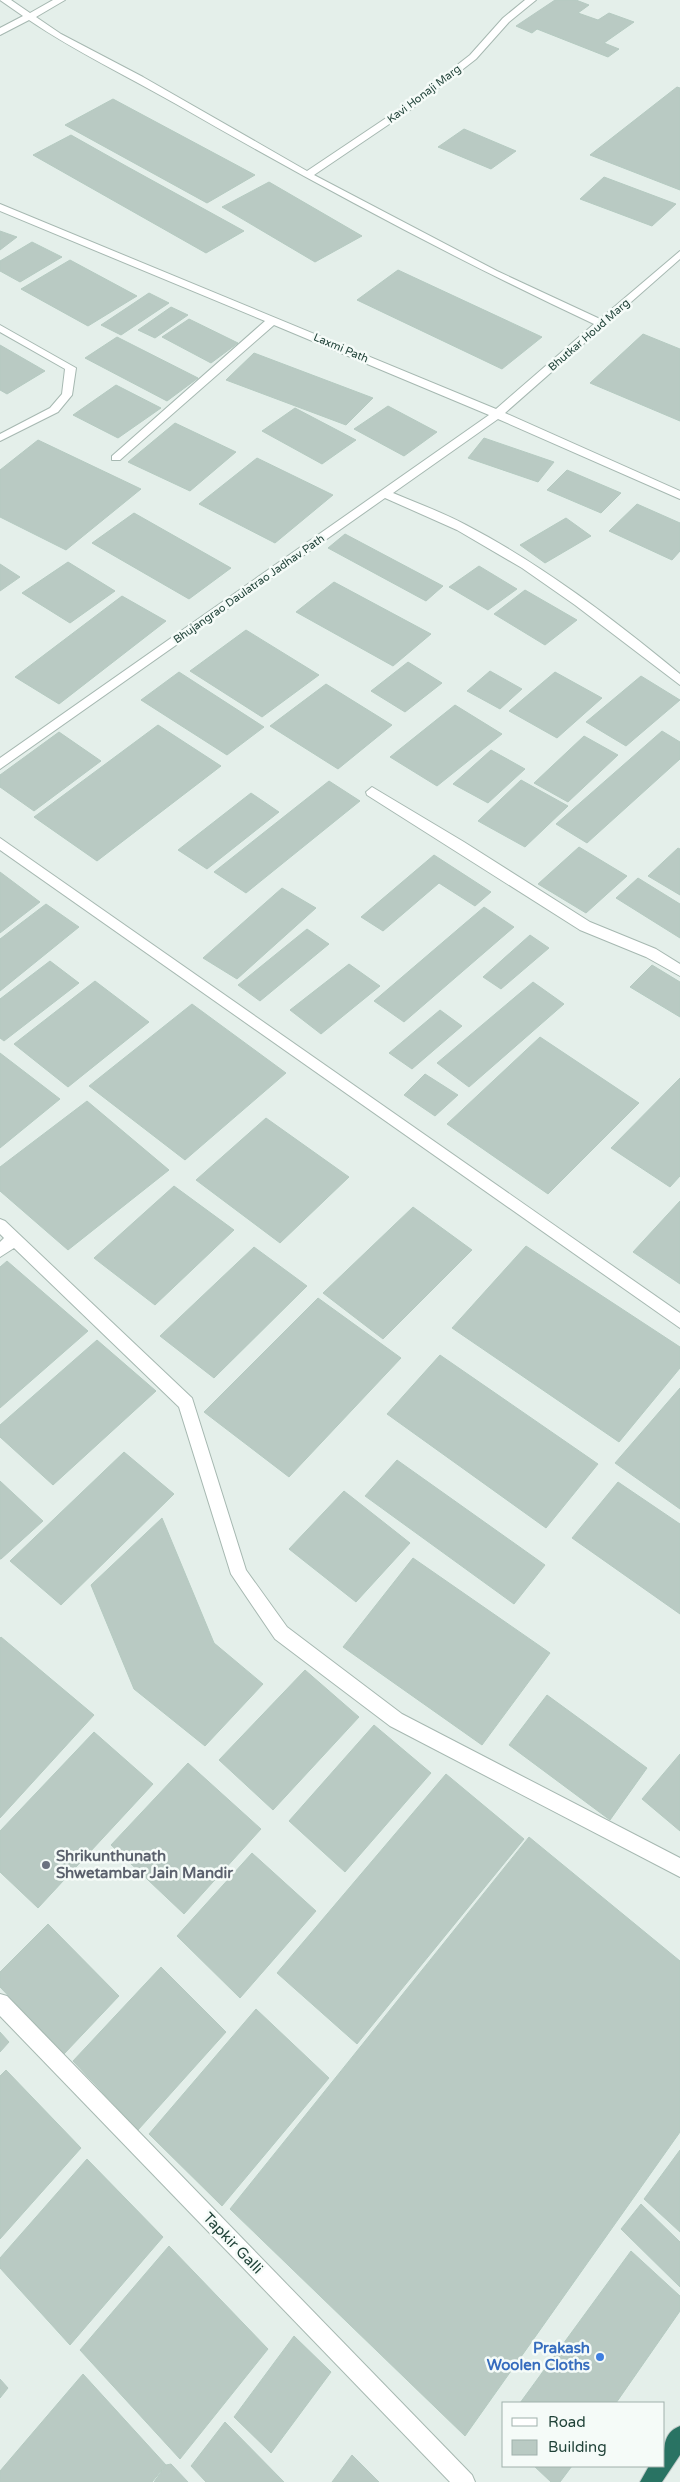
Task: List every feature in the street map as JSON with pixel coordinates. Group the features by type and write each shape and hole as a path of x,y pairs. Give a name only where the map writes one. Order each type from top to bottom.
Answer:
{"highway":[{"path":"665,2459 680,2436"},
{"path":"650,2482 660,2467"}],"street":[{"path":"5,0 58,36 140,79 307,175 492,273 602,324"},
{"path":"0,32 32,17 60,0"},
{"name":"Kavi Honaji Marg","path":"307,175 410,106 473,57 506,20 531,0"},
{"name":"Laxmi Path","path":"0,207 497,414 680,495"},
{"name":"Bhutkar Houd Marg","path":"497,414 680,254"},
{"path":"116,458 273,320"},
{"path":"0,328 72,368 67,394 54,410 0,438"},
{"name":"Bhujangrao Daulatrao Jadhav Path","path":"0,764 497,414"},
{"path":"384,494 471,532 535,572 590,610 680,681"},
{"path":"372,792 459,844 585,926 651,953 680,971"},
{"path":"0,843 680,1320"},
{"path":"0,1225 186,1403 239,1574 281,1634 396,1720 680,1868"},
{"path":"0,1251 14,1239"},
{"name":"Tapkir Galli","path":"0,2003 465,2482"}],"building":[{"path":"555,0 576,0 589,5 578,13 598,20 609,13 634,22 604,43 619,49 608,57 537,29 532,33 516,26"},
{"path":"677,87 680,88 680,190 590,155"},
{"path":"113,99 255,175 207,203 65,125"},
{"path":"464,129 516,151 491,169 438,147"},
{"path":"71,135 244,231 206,253 33,155"},
{"path":"604,177 676,204 652,226 580,199"},
{"path":"269,182 362,236 315,262 222,207"},
{"path":"0,231 17,237 0,250"},
{"path":"32,242 62,257 20,282 0,271 0,261"},
{"path":"70,260 137,296 88,326 21,289"},
{"path":"398,270 542,337 502,369 357,300"},
{"path":"149,293 169,303 121,335 101,325"},
{"path":"171,307 188,315 155,338 138,330"},
{"path":"189,319 238,343 211,363 162,337"},
{"path":"643,334 680,349 680,421 590,383"},
{"path":"117,337 198,378 167,401 85,358"},
{"path":"0,345 45,371 7,394 0,390"},
{"path":"254,353 373,398 346,425 226,380"},
{"path":"116,385 161,408 118,438 73,415"},
{"path":"388,406 437,432 404,456 354,429"},
{"path":"295,408 356,440 322,464 262,431"},
{"path":"175,423 236,452 190,491 128,462"},
{"path":"484,438 554,462 538,482 468,458"},
{"path":"38,440 141,489 66,550 0,517 0,470"},
{"path":"257,458 333,495 275,543 199,504"},
{"path":"567,470 621,493 601,513 547,490"},
{"path":"637,504 680,523 680,551 672,560 609,531"},
{"path":"134,513 231,568 189,599 92,543"},
{"path":"566,518 591,536 545,563 520,545"},
{"path":"345,534 443,586 426,601 328,548"},
{"path":"68,562 115,591 70,623 22,593"},
{"path":"0,564 20,577 0,591"},
{"path":"479,566 517,589 488,610 449,587"},
{"path":"334,582 431,634 393,666 296,612"},
{"path":"525,590 577,620 545,645 494,614"},
{"path":"122,596 166,621 59,704 15,677"},
{"path":"246,630 319,675 262,717 190,671"},
{"path":"408,662 442,683 405,712 371,691"},
{"path":"490,671 522,689 500,709 467,691"},
{"path":"179,672 264,727 227,755 141,700"},
{"path":"555,672 602,698 557,738 509,711"},
{"path":"641,676 680,700 626,746 586,722"},
{"path":"326,684 392,725 338,769 270,726"},
{"path":"455,705 502,734 437,786 390,757"},
{"path":"158,725 221,766 97,861 34,817"},
{"path":"662,731 680,742 680,759 587,843 556,824"},
{"path":"59,732 101,761 34,811 0,787 0,775"},
{"path":"584,736 618,755 568,802 534,783"},
{"path":"491,750 525,769 488,803 453,784"},
{"path":"521,780 568,806 525,847 478,821"},
{"path":"329,781 360,801 246,893 214,872"},
{"path":"251,793 279,812 207,869 178,850"},
{"path":"579,847 627,876 586,913 538,884"},
{"path":"678,848 680,849 680,895 648,876"},
{"path":"434,855 491,892 475,906 439,883 383,931 361,917"},
{"path":"0,872 40,902 0,933"},
{"path":"638,878 680,904 680,938 616,898"},
{"path":"282,888 316,908 237,979 203,958"},
{"path":"46,904 79,927 0,991 0,939"},
{"path":"484,907 514,927 404,1022 374,1001"},
{"path":"307,929 329,944 260,1001 238,985"},
{"path":"530,935 549,948 501,989 483,977"},
{"path":"50,961 79,983 4,1041 0,1038 0,999"},
{"path":"349,964 380,986 321,1034 290,1010"},
{"path":"652,965 680,982 680,1017 630,987"},
{"path":"95,981 149,1022 68,1087 14,1044"},
{"path":"533,982 564,1004 469,1087 437,1063"},
{"path":"192,1004 286,1073 185,1160 89,1086"},
{"path":"440,1010 462,1026 412,1069 389,1053"},
{"path":"540,1037 639,1103 548,1194 447,1124"},
{"path":"0,1053 60,1099 0,1148"},
{"path":"425,1074 458,1095 435,1116 404,1095"},
{"path":"680,1078 680,1176 670,1187 611,1148"},
{"path":"87,1101 169,1170 68,1250 0,1191 0,1167"},
{"path":"266,1118 349,1177 280,1243 196,1180"},
{"path":"174,1186 234,1230 155,1305 94,1258"},
{"path":"680,1201 680,1284 633,1252"},
{"path":"413,1207 472,1250 383,1339 323,1293"},
{"path":"526,1246 680,1347 680,1368 619,1442 452,1328"},
{"path":"254,1247 307,1286 214,1378 160,1336"},
{"path":"7,1261 88,1331 0,1408 0,1267"},
{"path":"318,1298 401,1358 289,1477 204,1412"},
{"path":"97,1340 156,1391 53,1485 0,1437 0,1425"},
{"path":"440,1355 598,1464 546,1528 387,1414"},
{"path":"680,1388 680,1509 615,1463"},
{"path":"124,1452 174,1494 61,1605 10,1561"},
{"path":"397,1460 545,1565 514,1604 365,1496"},
{"path":"0,1481 43,1521 1,1559 0,1559"},
{"path":"618,1482 680,1524 680,1614 572,1538"},
{"path":"344,1491 410,1543 356,1602 289,1549"},
{"path":"162,1518 214,1643 263,1684 205,1746 134,1689 91,1585"},
{"path":"413,1558 550,1653 482,1745 343,1647"},
{"path":"0,1638 94,1715 0,1818"},
{"path":"305,1670 359,1717 273,1810 219,1760"},
{"path":"547,1695 647,1768 610,1820 509,1745"},
{"path":"374,1725 431,1773 345,1872 289,1821"},
{"path":"94,1732 153,1784 38,1908 0,1872 0,1831"},
{"path":"680,1754 680,1831 642,1799"},
{"path":"188,1763 261,1829 184,1914 111,1845"},
{"path":"446,1774 524,1839 357,2044 277,1973"},
{"path":"529,1837 680,1961 680,2132 465,2436 230,2209"},
{"path":"252,1853 316,1911 240,1998 177,1936"},
{"path":"48,1924 119,1996 64,2054 0,1987 0,1972"},
{"path":"161,1967 226,2032 138,2130 73,2061"},
{"path":"256,2009 329,2078 222,2206 149,2134"},
{"path":"0,2032 9,2042 0,2052"},
{"path":"6,2070 81,2148 0,2239 0,2076"},
{"path":"680,2150 680,2232 644,2199"},
{"path":"87,2159 163,2237 70,2345 0,2268 0,2258"},
{"path":"641,2204 680,2242 680,2287 621,2229"},
{"path":"169,2246 268,2349 180,2459 80,2350"},
{"name":"Prakash Woolen Cloths","path":"631,2251 680,2296 680,2311 617,2402 521,2402"},
{"path":"294,2336 331,2372 271,2453 234,2417"},
{"path":"83,2374 166,2465 152,2482 0,2482 0,2471"},
{"path":"0,2379 8,2388 0,2398"},
{"path":"225,2422 284,2482 206,2482 191,2466"},
{"path":"352,2455 379,2482 332,2482"},
{"path":"171,2464 188,2482 154,2482 166,2465"},
{"path":"535,2467 571,2467 560,2482 551,2482"}],"place":[{"name":"Shrikunthunath Shwetambar Jain Mandir","path":"46,1865"},
{"name":"Prakash Woolen Cloths","path":"600,2357"}]}
